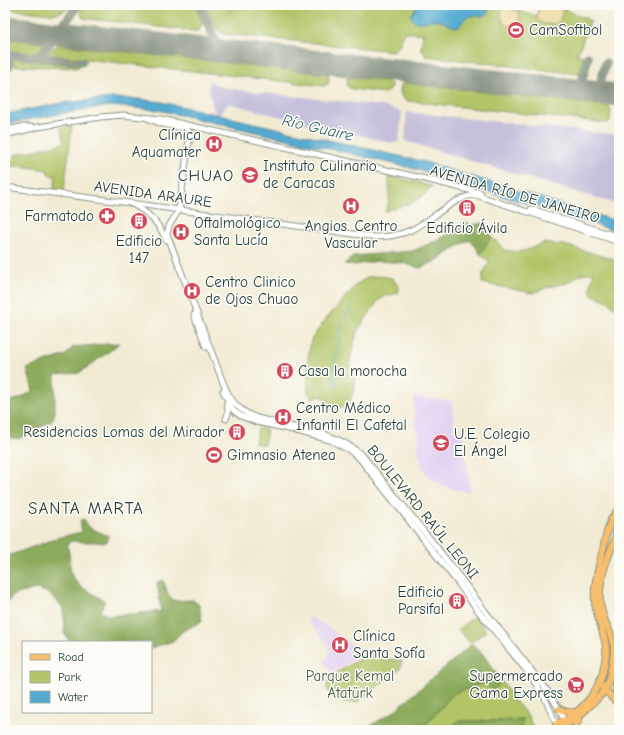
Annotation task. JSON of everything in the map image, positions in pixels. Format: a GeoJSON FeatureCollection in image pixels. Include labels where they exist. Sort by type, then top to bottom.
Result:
{"type":"FeatureCollection","features":[{"type":"Feature","properties":{"kind":"main road"},"geometry":{"type":"LineString","coordinates":[[615,701],[603,688],[609,658],[596,609],[595,598],[599,567],[610,523],[618,512]]}},
{"type":"Feature","properties":{"kind":"main road"},"geometry":{"type":"LineString","coordinates":[[575,730],[578,719],[604,690],[608,683],[614,646],[602,614],[600,592],[605,569],[618,535],[616,534],[619,524],[618,521],[615,519],[610,523]]}},
{"type":"Feature","properties":{"kind":"main road"},"geometry":{"type":"LineString","coordinates":[[566,725],[568,718],[586,703],[596,690],[604,671],[606,649]]}},
{"type":"Feature","properties":{"kind":"main road"},"geometry":{"type":"LineString","coordinates":[[610,671],[611,689],[615,701]]}},
{"type":"Feature","properties":{"kind":"main road"},"geometry":{"type":"LineString","coordinates":[[594,702],[600,698],[615,701]]}},
{"type":"Feature","properties":{"kind":"main road"},"geometry":{"type":"LineString","coordinates":[[559,710],[576,712]]}},
{"type":"Feature","properties":{"kind":"main road"},"geometry":{"type":"LineString","coordinates":[[557,727],[566,725],[582,714]]}},
{"type":"Feature","properties":{"kind":"street","name":"AVENIDA RÍO DE JANEIRO"},"geometry":{"type":"LineString","coordinates":[[5,135],[38,127],[101,117],[123,115],[162,119],[473,190],[619,237]]}},
{"type":"Feature","properties":{"kind":"street","name":"AVENIDA RÍO DE JANEIRO"},"geometry":{"type":"LineString","coordinates":[[147,118],[162,124],[187,129],[190,134],[179,210]]}},
{"type":"Feature","properties":{"kind":"street"},"geometry":{"type":"LineString","coordinates":[[5,130],[21,127],[38,127]]}},
{"type":"Feature","properties":{"kind":"street"},"geometry":{"type":"LineString","coordinates":[[255,141],[271,148]]}},
{"type":"Feature","properties":{"kind":"street"},"geometry":{"type":"LineString","coordinates":[[391,176],[413,176]]}},
{"type":"Feature","properties":{"kind":"street","name":"AVENIDA ARAURE"},"geometry":{"type":"LineString","coordinates":[[5,187],[375,237],[391,236],[413,230],[455,202]]}},
{"type":"Feature","properties":{"kind":"street","name":"AVENIDA RÍO DE JANEIRO"},"geometry":{"type":"LineString","coordinates":[[455,202],[469,196],[476,195],[619,242]]}},
{"type":"Feature","properties":{"kind":"street","name":"BOULEVARD RAÚL LEONI"},"geometry":{"type":"LineString","coordinates":[[130,203],[144,211],[153,219],[167,241],[197,324],[227,400],[235,412],[256,422],[330,440],[349,450],[360,460],[458,583],[478,612],[530,675],[545,698],[557,727]]}},
{"type":"Feature","properties":{"kind":"street","name":"BOULEVARD RAÚL LEONI"},"geometry":{"type":"LineString","coordinates":[[179,210],[169,226],[167,234],[230,398],[243,412],[249,415],[318,432],[336,438],[350,445],[363,456],[435,545],[484,612],[549,693],[566,725]]}},
{"type":"Feature","properties":{"kind":"street"},"geometry":{"type":"LineString","coordinates":[[226,419],[228,413],[227,400]]}},
{"type":"Feature","properties":{"kind":"shaded area"},"geometry":{"type":"Polygon","coordinates":[[[209,81],[222,87],[246,91],[383,106],[402,112],[399,142],[392,143],[229,103],[216,118],[209,93],[209,81]]]}},
{"type":"Feature","properties":{"kind":"shaded area"},"geometry":{"type":"Polygon","coordinates":[[[407,112],[619,135],[619,205],[405,141],[407,112]]]}},
{"type":"Feature","properties":{"kind":"shaded area","name":"U.E. Colegio El Ángel"},"geometry":{"type":"Polygon","coordinates":[[[414,397],[452,401],[454,432],[462,431],[470,492],[453,489],[441,484],[428,476],[422,467],[418,451],[419,435],[415,422],[414,397]]]}},
{"type":"Feature","properties":{"kind":"shaded area","name":"Clínica Santa Sofía"},"geometry":{"type":"Polygon","coordinates":[[[310,617],[330,629],[356,648],[367,651],[331,673],[324,661],[329,653],[329,648],[308,621],[310,617]]]}},
{"type":"Feature","properties":{"kind":"green space"},"geometry":{"type":"Polygon","coordinates":[[[5,5],[72,5],[63,11],[52,14],[5,9],[5,5]]]}},
{"type":"Feature","properties":{"kind":"green space"},"geometry":{"type":"Polygon","coordinates":[[[84,5],[195,5],[202,21],[202,25],[198,31],[195,31],[83,18],[81,11],[84,5]]]}},
{"type":"Feature","properties":{"kind":"green space"},"geometry":{"type":"Polygon","coordinates":[[[206,5],[220,5],[230,12],[227,5],[500,5],[502,7],[501,10],[507,7],[537,17],[539,6],[555,5],[591,21],[577,55],[586,56],[579,74],[426,56],[421,49],[423,34],[404,32],[399,46],[393,51],[224,34],[217,29],[206,5]]]}},
{"type":"Feature","properties":{"kind":"green space"},"geometry":{"type":"Polygon","coordinates":[[[5,38],[44,44],[38,51],[35,52],[26,53],[5,50],[5,38]]]}},
{"type":"Feature","properties":{"kind":"green space"},"geometry":{"type":"Polygon","coordinates":[[[58,45],[328,74],[329,80],[328,84],[324,86],[49,55],[53,48],[58,45]]]}},
{"type":"Feature","properties":{"kind":"green space"},"geometry":{"type":"Polygon","coordinates":[[[17,58],[79,66],[78,68],[16,66],[14,65],[13,61],[17,58]]]}},
{"type":"Feature","properties":{"kind":"green space"},"geometry":{"type":"Polygon","coordinates":[[[347,77],[388,81],[391,86],[387,92],[384,93],[352,89],[347,86],[347,77]]]}},
{"type":"Feature","properties":{"kind":"green space"},"geometry":{"type":"Polygon","coordinates":[[[404,83],[607,106],[611,109],[610,121],[607,123],[407,101],[402,98],[400,91],[401,85],[404,83]]]}},
{"type":"Feature","properties":{"kind":"green space"},"geometry":{"type":"Polygon","coordinates":[[[72,126],[64,191],[54,190],[56,176],[49,175],[47,170],[9,166],[15,155],[64,143],[61,128],[72,126]]]}},
{"type":"Feature","properties":{"kind":"green space"},"geometry":{"type":"Polygon","coordinates":[[[389,176],[432,186],[423,196],[411,203],[385,211],[389,199],[389,176]]]}},
{"type":"Feature","properties":{"kind":"green space"},"geometry":{"type":"Polygon","coordinates":[[[465,222],[472,225],[483,223],[491,233],[491,237],[480,254],[469,240],[436,261],[420,268],[402,263],[378,261],[355,265],[344,264],[355,256],[412,251],[436,241],[457,229],[465,222]]]}},
{"type":"Feature","properties":{"kind":"green space"},"geometry":{"type":"Polygon","coordinates":[[[491,237],[502,246],[503,250],[517,252],[527,250],[544,243],[564,245],[619,261],[619,312],[608,301],[591,294],[591,284],[594,272],[581,274],[567,283],[548,287],[533,293],[482,283],[483,273],[490,262],[480,254],[491,237]]]}},
{"type":"Feature","properties":{"kind":"green space"},"geometry":{"type":"Polygon","coordinates":[[[381,276],[392,278],[399,287],[398,293],[383,297],[378,301],[357,332],[349,369],[355,379],[354,391],[349,404],[339,408],[332,408],[323,396],[312,398],[308,392],[307,365],[311,340],[323,323],[357,284],[368,277],[381,276]]]}},
{"type":"Feature","properties":{"kind":"green space"},"geometry":{"type":"Polygon","coordinates":[[[119,343],[79,373],[55,375],[55,413],[52,421],[19,439],[5,437],[5,402],[19,399],[33,391],[27,369],[66,355],[73,347],[119,343]]]}},
{"type":"Feature","properties":{"kind":"green space"},"geometry":{"type":"Polygon","coordinates":[[[258,429],[267,430],[264,445],[255,443],[258,429]]]}},
{"type":"Feature","properties":{"kind":"green space"},"geometry":{"type":"Polygon","coordinates":[[[84,519],[90,528],[109,536],[107,542],[71,541],[67,544],[71,574],[80,586],[105,601],[100,612],[109,616],[161,611],[157,582],[163,580],[168,594],[174,601],[193,600],[199,605],[202,621],[183,631],[173,641],[152,648],[152,641],[69,641],[64,633],[65,622],[62,606],[46,592],[36,589],[13,595],[5,607],[5,557],[60,537],[82,532],[80,520],[84,519]]]}},
{"type":"Feature","properties":{"kind":"green space"},"geometry":{"type":"Polygon","coordinates":[[[475,616],[486,631],[470,643],[458,629],[475,616]]]}},
{"type":"Feature","properties":{"kind":"green space"},"geometry":{"type":"Polygon","coordinates":[[[472,644],[482,653],[502,681],[493,690],[484,683],[454,693],[421,729],[422,730],[363,730],[393,712],[472,644]]]}},
{"type":"Feature","properties":{"kind":"green space","name":"Parque Kemal Atatürk"},"geometry":{"type":"Polygon","coordinates":[[[368,654],[402,661],[400,669],[357,702],[346,702],[329,693],[327,687],[329,678],[368,654]]]}},
{"type":"Feature","properties":{"kind":"green space"},"geometry":{"type":"Polygon","coordinates":[[[613,678],[619,679],[619,703],[615,694],[613,678]]]}},
{"type":"Feature","properties":{"kind":"green space"},"geometry":{"type":"Polygon","coordinates":[[[502,681],[515,701],[529,717],[533,730],[520,730],[522,719],[458,721],[448,730],[421,730],[454,693],[484,683],[493,689],[502,681]]]}},
{"type":"Feature","properties":{"kind":"green space"},"geometry":{"type":"Polygon","coordinates":[[[523,719],[520,730],[448,730],[458,721],[523,719]]]}},
{"type":"Feature","properties":{"kind":"sand"},"geometry":{"type":"Polygon","coordinates":[[[556,5],[561,8],[561,17],[556,24],[543,23],[537,18],[539,6],[556,5]]]}},
{"type":"Feature","properties":{"kind":"sand"},"geometry":{"type":"Polygon","coordinates":[[[507,7],[520,12],[518,24],[513,26],[505,25],[502,20],[501,10],[507,7]]]}},
{"type":"Feature","properties":{"kind":"water"},"geometry":{"type":"Polygon","coordinates":[[[418,5],[437,5],[443,7],[449,5],[489,5],[489,8],[488,12],[484,16],[470,16],[464,19],[458,27],[436,20],[421,23],[415,21],[412,19],[411,15],[418,5]]]}},
{"type":"Feature","properties":{"kind":"water","name":"Río Guaire"},"geometry":{"type":"Polygon","coordinates":[[[112,98],[162,102],[425,162],[619,222],[619,232],[435,174],[158,110],[111,106],[5,124],[5,114],[62,103],[112,98]]]}},
{"type":"Feature","properties":{"kind":"waterway"},"geometry":{"type":"LineString","coordinates":[[332,384],[341,327],[352,304]]}},
{"type":"Feature","properties":{"kind":"waterway"},"geometry":{"type":"LineString","coordinates":[[334,376],[337,385]]}},
{"type":"Feature","properties":{"kind":"taxiway"},"geometry":{"type":"LineString","coordinates":[[39,57],[78,5]]}},
{"type":"Feature","properties":{"kind":"taxiway"},"geometry":{"type":"LineString","coordinates":[[200,5],[220,51]]}},
{"type":"Feature","properties":{"kind":"taxiway"},"geometry":{"type":"LineString","coordinates":[[5,54],[82,62]]}},
{"type":"Feature","properties":{"kind":"taxiway"},"geometry":{"type":"LineString","coordinates":[[9,54],[9,66]]}},
{"type":"Feature","properties":{"kind":"taxiway"},"geometry":{"type":"LineString","coordinates":[[579,91],[588,57]]}},
{"type":"Feature","properties":{"kind":"taxiway"},"geometry":{"type":"LineString","coordinates":[[597,93],[606,63]]}},
{"type":"Feature","properties":{"kind":"runway"},"geometry":{"type":"LineString","coordinates":[[5,27],[619,95]]}},
{"type":"Feature","properties":{"kind":"place","name":"CamSoftbol"},"geometry":{"type":"Point","coordinates":[516,30]}},
{"type":"Feature","properties":{"kind":"place","name":"Clínica Aquamater"},"geometry":{"type":"Point","coordinates":[214,144]}},
{"type":"Feature","properties":{"kind":"place","name":"Instituto Culinario de Caracas"},"geometry":{"type":"Point","coordinates":[250,175]}},
{"type":"Feature","properties":{"kind":"place","name":"Angios. Centro Vascular"},"geometry":{"type":"Point","coordinates":[351,206]}},
{"type":"Feature","properties":{"kind":"place","name":"Edificio Ávila"},"geometry":{"type":"Point","coordinates":[467,208]}},
{"type":"Feature","properties":{"kind":"place","name":"Farmatodo"},"geometry":{"type":"Point","coordinates":[107,216]}},
{"type":"Feature","properties":{"kind":"place","name":"Edificio 147"},"geometry":{"type":"Point","coordinates":[139,221]}},
{"type":"Feature","properties":{"kind":"place","name":"Oftalmológico Santa Lucía"},"geometry":{"type":"Point","coordinates":[181,232]}},
{"type":"Feature","properties":{"kind":"place","name":"Centro Clinico de Ojos Chuao"},"geometry":{"type":"Point","coordinates":[192,291]}},
{"type":"Feature","properties":{"kind":"place","name":"Casa la morocha"},"geometry":{"type":"Point","coordinates":[285,371]}},
{"type":"Feature","properties":{"kind":"place","name":"Centro Médico Infantil El Cafetal"},"geometry":{"type":"Point","coordinates":[283,417]}},
{"type":"Feature","properties":{"kind":"place","name":"Residencias Lomas del Mirador"},"geometry":{"type":"Point","coordinates":[237,432]}},
{"type":"Feature","properties":{"kind":"place","name":"U.E. Colegio El Ángel"},"geometry":{"type":"Point","coordinates":[441,443]}},
{"type":"Feature","properties":{"kind":"place","name":"Gimnasio Atenea"},"geometry":{"type":"Point","coordinates":[214,455]}},
{"type":"Feature","properties":{"kind":"place","name":"Edificio Parsifal"},"geometry":{"type":"Point","coordinates":[457,601]}},
{"type":"Feature","properties":{"kind":"place","name":"Clínica Santa Sofía"},"geometry":{"type":"Point","coordinates":[340,645]}},
{"type":"Feature","properties":{"kind":"place","name":"Supermercado Gama Express"},"geometry":{"type":"Point","coordinates":[576,685]}},
{"type":"Feature","properties":{"kind":"district","name":"CHUAO"},"geometry":{"type":"Point","coordinates":[206,175]}},
{"type":"Feature","properties":{"kind":"district","name":"SANTA MARTA"},"geometry":{"type":"Point","coordinates":[86,508]}}]}
